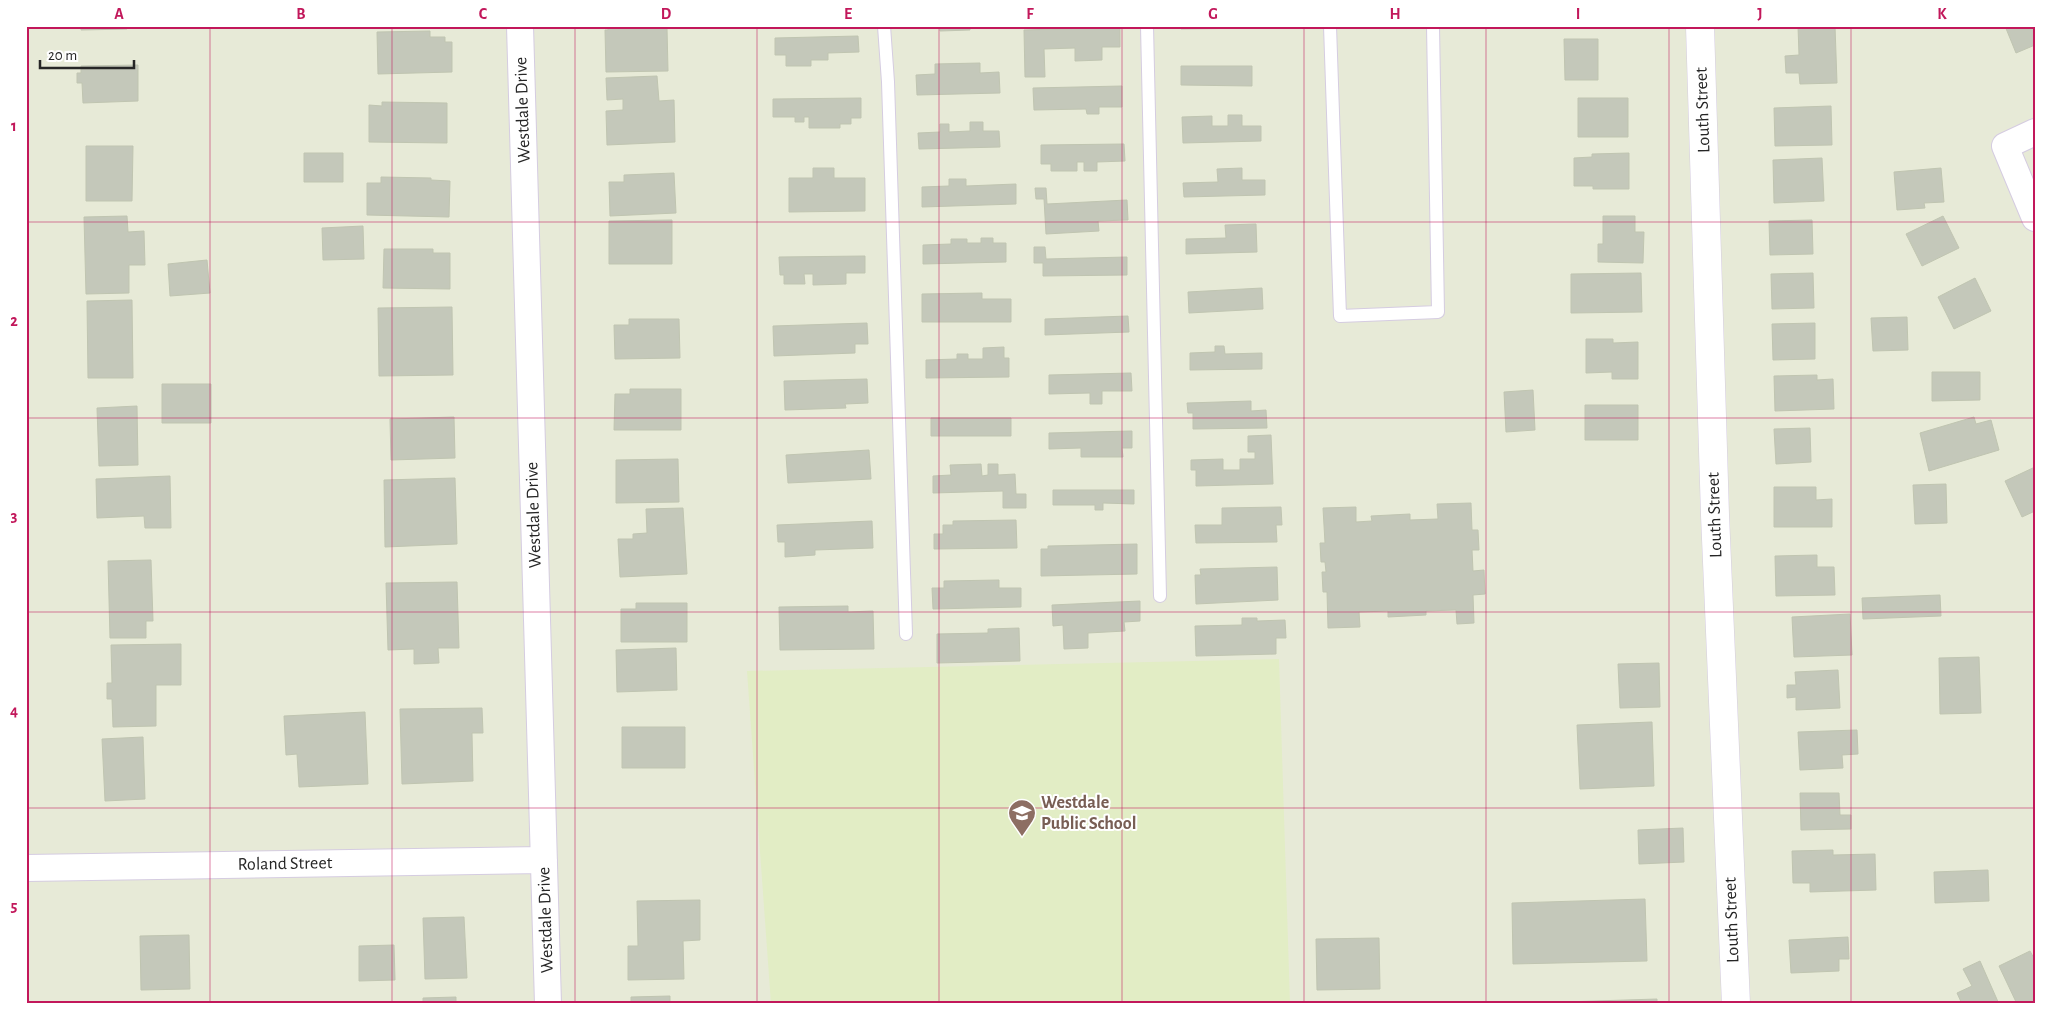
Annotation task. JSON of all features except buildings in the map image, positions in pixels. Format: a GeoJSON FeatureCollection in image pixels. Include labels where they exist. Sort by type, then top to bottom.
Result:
{"type":"FeatureCollection","features":[{"type":"Feature","properties":{"kind":"main road","name":"Louth Street"},"geometry":{"type":"LineString","coordinates":[[1700,26],[1715,515],[1736,1004]]}},
{"type":"Feature","properties":{"kind":"street","name":"Westdale Drive"},"geometry":{"type":"LineString","coordinates":[[520,26],[548,1004]]}},
{"type":"Feature","properties":{"kind":"street"},"geometry":{"type":"LineString","coordinates":[[2035,132],[2005,146],[2035,218]]}},
{"type":"Feature","properties":{"kind":"street","name":"Roland Street"},"geometry":{"type":"LineString","coordinates":[[26,868],[544,860]]}},
{"type":"Feature","properties":{"kind":"lane"},"geometry":{"type":"LineString","coordinates":[[884,26],[888,82],[906,634]]}},
{"type":"Feature","properties":{"kind":"lane"},"geometry":{"type":"LineString","coordinates":[[1147,26],[1160,596]]}},
{"type":"Feature","properties":{"kind":"lane"},"geometry":{"type":"LineString","coordinates":[[1330,26],[1340,316],[1438,312],[1433,26]]}},
{"type":"Feature","properties":{"kind":"shaded area","name":"Westdale Public School"},"geometry":{"type":"Polygon","coordinates":[[[1279,659],[1290,1004],[771,1004],[747,671],[1279,659]]]}},
{"type":"Feature","properties":{"kind":"place","name":"Westdale Public School"},"geometry":{"type":"Point","coordinates":[1022,837]}}]}
